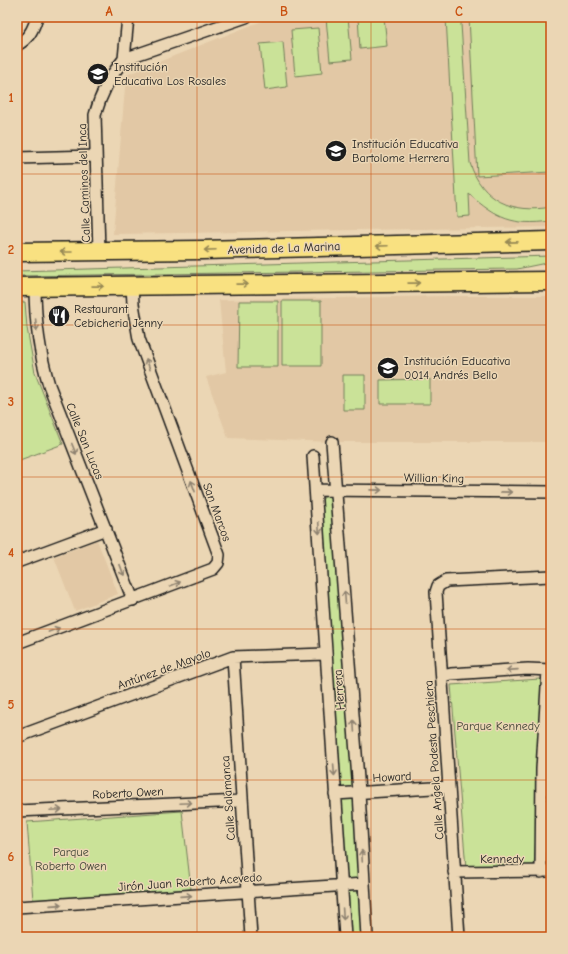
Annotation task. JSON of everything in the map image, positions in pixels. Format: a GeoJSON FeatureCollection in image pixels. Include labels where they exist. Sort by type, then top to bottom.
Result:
{"type":"FeatureCollection","features":[{"type":"Feature","properties":{"kind":"main road","name":"Avenida de La Marina"},"geometry":{"type":"LineString","coordinates":[[17,252],[99,252],[551,241]]}},
{"type":"Feature","properties":{"kind":"main road"},"geometry":{"type":"LineString","coordinates":[[17,286],[551,281]]}},
{"type":"Feature","properties":{"kind":"street"},"geometry":{"type":"LineString","coordinates":[[17,45],[25,41],[33,29],[37,17]]}},
{"type":"Feature","properties":{"kind":"street"},"geometry":{"type":"LineString","coordinates":[[128,17],[124,59],[246,17]]}},
{"type":"Feature","properties":{"kind":"street","name":"Calle Caminos del Inca"},"geometry":{"type":"LineString","coordinates":[[99,252],[95,115],[101,94],[111,74],[124,59]]}},
{"type":"Feature","properties":{"kind":"street"},"geometry":{"type":"LineString","coordinates":[[17,158],[95,156]]}},
{"type":"Feature","properties":{"kind":"street","name":"San Marcos"},"geometry":{"type":"LineString","coordinates":[[17,643],[213,569],[218,563],[219,555],[139,339],[133,304],[132,285]]}},
{"type":"Feature","properties":{"kind":"street","name":"Calle San Lucas"},"geometry":{"type":"LineString","coordinates":[[35,286],[37,336],[40,356],[49,385],[133,600]]}},
{"type":"Feature","properties":{"kind":"street","name":"Herrera"},"geometry":{"type":"LineString","coordinates":[[332,442],[337,490],[359,792],[367,937]]}},
{"type":"Feature","properties":{"kind":"street","name":"Herrera"},"geometry":{"type":"LineString","coordinates":[[313,456],[345,937]]}},
{"type":"Feature","properties":{"kind":"street","name":"Willian King"},"geometry":{"type":"LineString","coordinates":[[316,490],[551,492]]}},
{"type":"Feature","properties":{"kind":"street"},"geometry":{"type":"LineString","coordinates":[[17,562],[106,528]]}},
{"type":"Feature","properties":{"kind":"street","name":"Calle Angela Podesta Peschiera"},"geometry":{"type":"LineString","coordinates":[[459,937],[436,592],[438,586],[446,581],[551,576]]}},
{"type":"Feature","properties":{"kind":"street","name":"Antúnez de Mayolo"},"geometry":{"type":"LineString","coordinates":[[17,737],[233,657],[326,654]]}},
{"type":"Feature","properties":{"kind":"street","name":"Calle Salamanca"},"geometry":{"type":"LineString","coordinates":[[233,657],[241,801],[251,937]]}},
{"type":"Feature","properties":{"kind":"street"},"geometry":{"type":"LineString","coordinates":[[442,676],[528,669],[549,670],[542,769],[546,872]]}},
{"type":"Feature","properties":{"kind":"street","name":"Howard"},"geometry":{"type":"LineString","coordinates":[[335,794],[449,787]]}},
{"type":"Feature","properties":{"kind":"street","name":"Roberto Owen"},"geometry":{"type":"LineString","coordinates":[[17,811],[241,801]]}},
{"type":"Feature","properties":{"kind":"street","name":"Kennedy"},"geometry":{"type":"LineString","coordinates":[[454,872],[546,872]]}},
{"type":"Feature","properties":{"kind":"street","name":"Jirón Juan Roberto Acevedo"},"geometry":{"type":"LineString","coordinates":[[17,907],[364,884]]}},
{"type":"Feature","properties":{"kind":"shaded area","name":"Institución Educativa Bartolome Herrera"},"geometry":{"type":"Polygon","coordinates":[[[272,17],[551,17],[551,227],[113,234],[126,75],[272,17]]]}},
{"type":"Feature","properties":{"kind":"shaded area","name":"Institución Educativa 0014 Andrés Bello"},"geometry":{"type":"Polygon","coordinates":[[[451,296],[551,296],[551,442],[332,442],[228,438],[206,377],[226,372],[219,300],[451,296]]]}},
{"type":"Feature","properties":{"kind":"shaded area"},"geometry":{"type":"Polygon","coordinates":[[[97,540],[118,594],[75,611],[54,557],[97,540]]]}},
{"type":"Feature","properties":{"kind":"green space"},"geometry":{"type":"Polygon","coordinates":[[[348,17],[352,59],[330,61],[326,18],[348,17]]]}},
{"type":"Feature","properties":{"kind":"green space"},"geometry":{"type":"Polygon","coordinates":[[[358,17],[384,17],[387,46],[360,49],[358,17]]]}},
{"type":"Feature","properties":{"kind":"green space"},"geometry":{"type":"Polygon","coordinates":[[[446,17],[463,17],[461,24],[470,163],[475,176],[482,187],[501,202],[524,208],[537,209],[551,207],[551,221],[526,222],[506,219],[479,203],[469,194],[470,216],[457,217],[446,17]]]}},
{"type":"Feature","properties":{"kind":"green space"},"geometry":{"type":"Polygon","coordinates":[[[469,17],[551,17],[551,172],[477,176],[469,17]]]}},
{"type":"Feature","properties":{"kind":"green space"},"geometry":{"type":"Polygon","coordinates":[[[318,28],[322,73],[295,76],[291,30],[318,28]]]}},
{"type":"Feature","properties":{"kind":"green space"},"geometry":{"type":"Polygon","coordinates":[[[283,42],[287,87],[265,90],[260,44],[283,42]]]}},
{"type":"Feature","properties":{"kind":"green space"},"geometry":{"type":"Polygon","coordinates":[[[551,256],[551,262],[517,269],[17,276],[17,271],[551,256]]]}},
{"type":"Feature","properties":{"kind":"green space"},"geometry":{"type":"Polygon","coordinates":[[[239,301],[278,301],[278,367],[238,367],[239,301]]]}},
{"type":"Feature","properties":{"kind":"green space"},"geometry":{"type":"Polygon","coordinates":[[[282,301],[321,301],[321,366],[282,366],[282,301]]]}},
{"type":"Feature","properties":{"kind":"green space"},"geometry":{"type":"Polygon","coordinates":[[[25,302],[27,328],[35,373],[63,444],[17,461],[17,303],[25,302]]]}},
{"type":"Feature","properties":{"kind":"green space"},"geometry":{"type":"Polygon","coordinates":[[[343,375],[365,375],[365,410],[343,410],[343,375]]]}},
{"type":"Feature","properties":{"kind":"green space"},"geometry":{"type":"Polygon","coordinates":[[[430,379],[430,404],[380,404],[380,380],[430,379]]]}},
{"type":"Feature","properties":{"kind":"green space"},"geometry":{"type":"Polygon","coordinates":[[[325,496],[332,496],[354,784],[352,789],[343,789],[339,786],[322,500],[325,496]]]}},
{"type":"Feature","properties":{"kind":"green space","name":"Parque Kennedy"},"geometry":{"type":"Polygon","coordinates":[[[540,679],[545,684],[534,867],[466,868],[451,685],[540,679]]]}},
{"type":"Feature","properties":{"kind":"green space"},"geometry":{"type":"Polygon","coordinates":[[[343,797],[352,798],[355,802],[360,874],[357,879],[349,880],[346,876],[340,801],[343,797]]]}},
{"type":"Feature","properties":{"kind":"green space","name":"Parque Roberto Owen"},"geometry":{"type":"Polygon","coordinates":[[[182,811],[191,889],[33,900],[27,822],[182,811]]]}},
{"type":"Feature","properties":{"kind":"green space"},"geometry":{"type":"Polygon","coordinates":[[[350,890],[356,890],[359,895],[362,937],[349,937],[347,894],[350,890]]]}},
{"type":"Feature","properties":{"kind":"place","name":"Institución Educativa Los Rosales"},"geometry":{"type":"Point","coordinates":[98,74]}},
{"type":"Feature","properties":{"kind":"place","name":"Institución Educativa Bartolome Herrera"},"geometry":{"type":"Point","coordinates":[336,151]}},
{"type":"Feature","properties":{"kind":"place","name":"Restaurant Cebicheria Jenny"},"geometry":{"type":"Point","coordinates":[59,316]}},
{"type":"Feature","properties":{"kind":"place","name":"Institución Educativa 0014 Andrés Bello"},"geometry":{"type":"Point","coordinates":[388,368]}}]}
